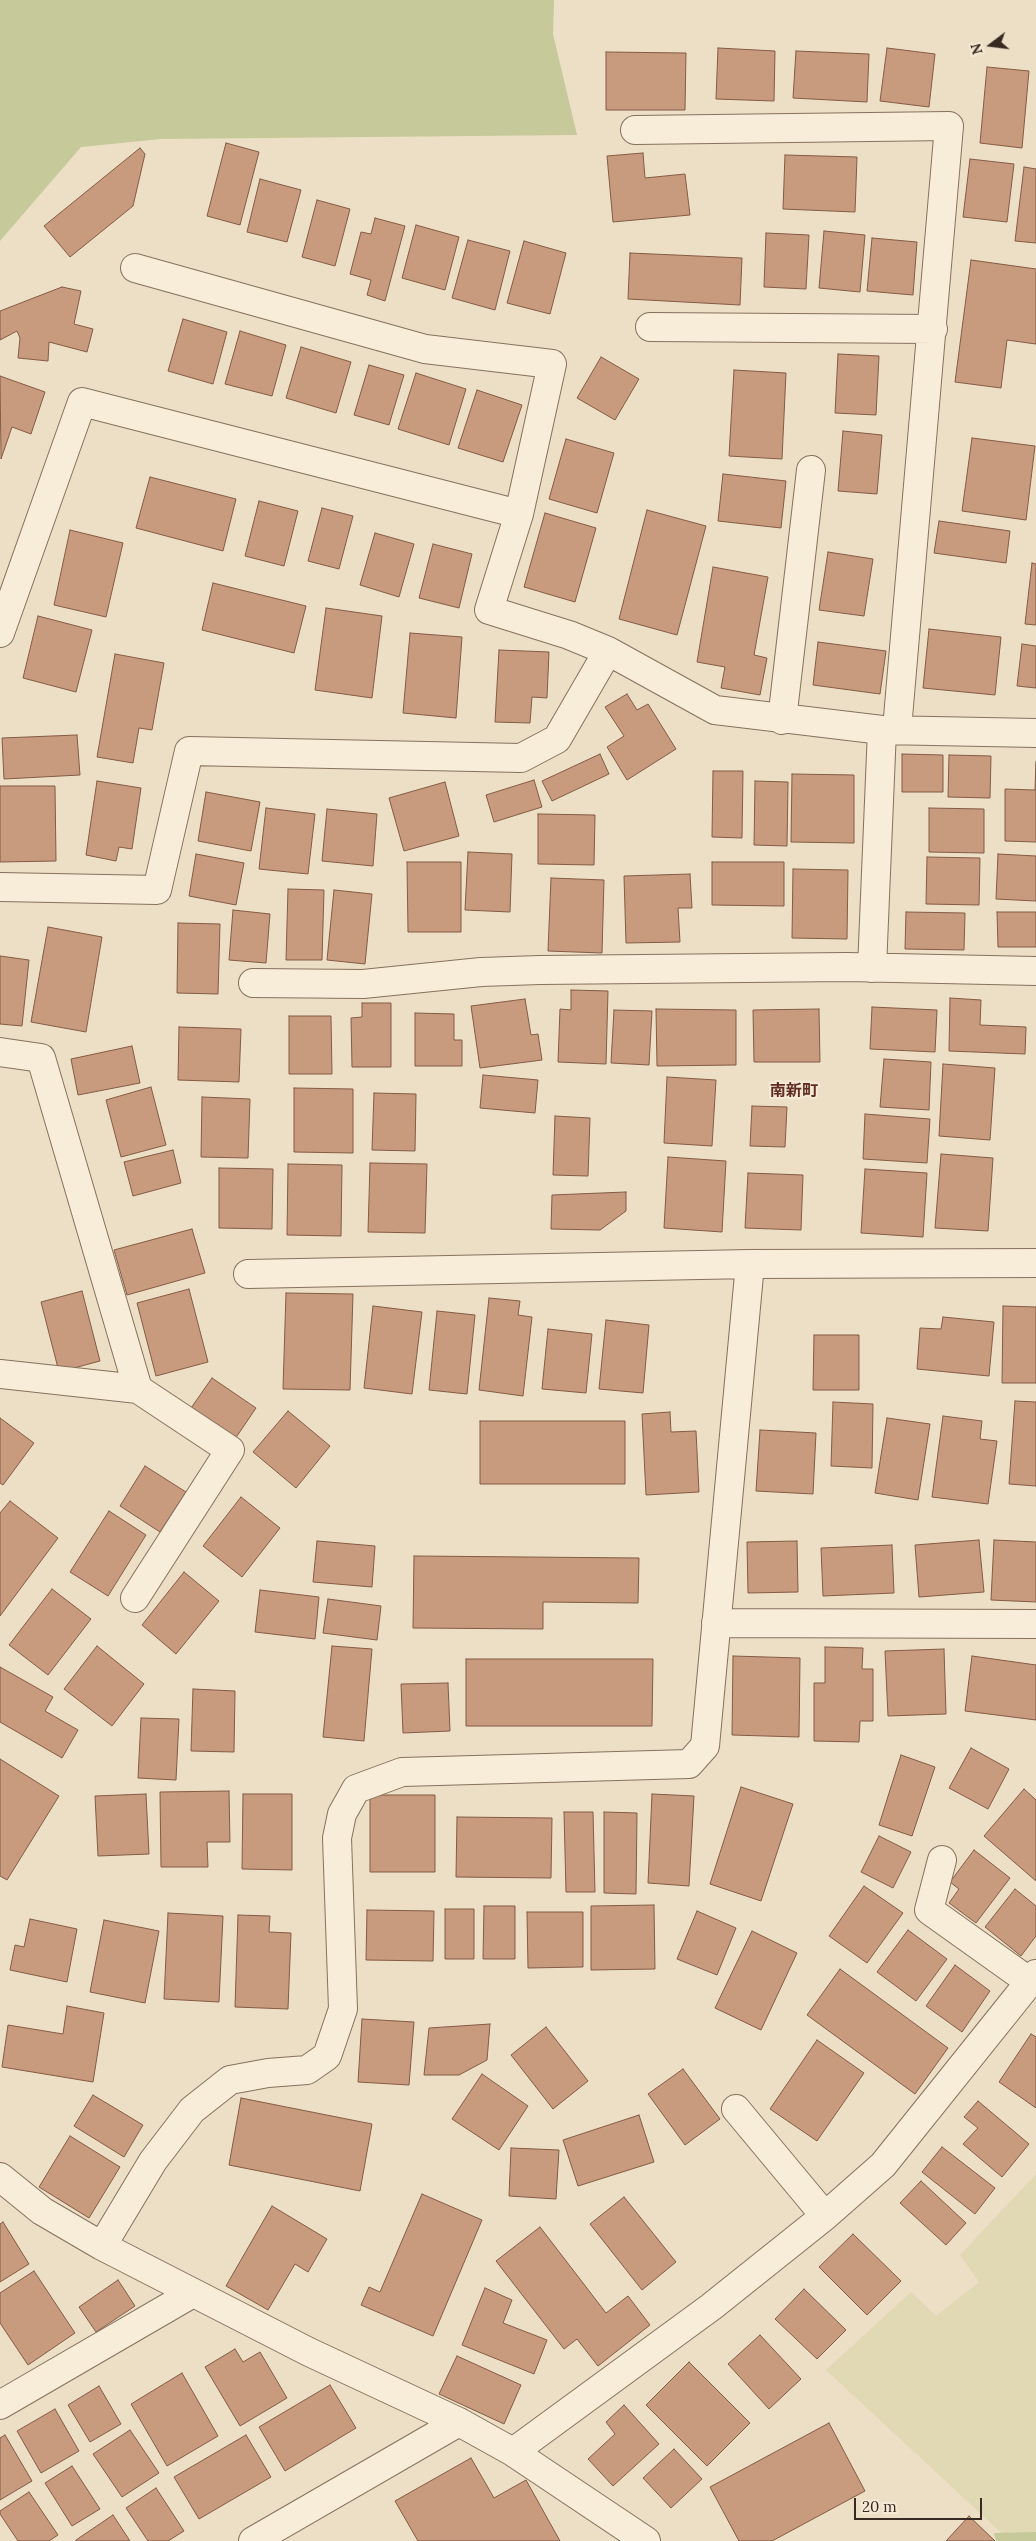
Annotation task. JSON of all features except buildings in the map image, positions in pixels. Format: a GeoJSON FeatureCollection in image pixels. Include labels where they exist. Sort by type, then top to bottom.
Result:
{"type":"FeatureCollection","features":[{"type":"Feature","properties":{"kind":"street"},"geometry":{"type":"LineString","coordinates":[[636,130],[949,126],[933,329],[890,730],[872,968]]}},
{"type":"Feature","properties":{"kind":"street"},"geometry":{"type":"LineString","coordinates":[[136,268],[425,349],[552,364],[519,514],[489,610],[569,635],[608,651],[716,710],[782,720],[890,730],[1036,733]]}},
{"type":"Feature","properties":{"kind":"street"},"geometry":{"type":"LineString","coordinates":[[650,327],[933,329]]}},
{"type":"Feature","properties":{"kind":"street"},"geometry":{"type":"LineString","coordinates":[[0,633],[82,402],[519,514]]}},
{"type":"Feature","properties":{"kind":"street"},"geometry":{"type":"LineString","coordinates":[[782,720],[812,470]]}},
{"type":"Feature","properties":{"kind":"street"},"geometry":{"type":"LineString","coordinates":[[0,888],[157,890],[189,752],[521,758],[557,739],[608,651]]}},
{"type":"Feature","properties":{"kind":"street"},"geometry":{"type":"LineString","coordinates":[[252,984],[362,984],[481,972],[530,971],[872,968],[1036,971]]}},
{"type":"Feature","properties":{"kind":"street"},"geometry":{"type":"LineString","coordinates":[[0,1052],[41,1058],[138,1389]]}},
{"type":"Feature","properties":{"kind":"street"},"geometry":{"type":"LineString","coordinates":[[248,1274],[750,1264],[1036,1263]]}},
{"type":"Feature","properties":{"kind":"street"},"geometry":{"type":"LineString","coordinates":[[102,2246],[153,2161],[192,2110],[230,2080],[268,2073],[307,2070],[328,2056],[343,2009],[337,1838],[342,1814],[356,1789],[402,1772],[690,1764],[705,1746],[750,1264]]}},
{"type":"Feature","properties":{"kind":"street"},"geometry":{"type":"LineString","coordinates":[[0,1374],[138,1389],[230,1450],[135,1598]]}},
{"type":"Feature","properties":{"kind":"street"},"geometry":{"type":"LineString","coordinates":[[716,1623],[1036,1624]]}},
{"type":"Feature","properties":{"kind":"street"},"geometry":{"type":"LineString","coordinates":[[514,2452],[711,2307],[825,2216],[883,2165],[1033,1978],[929,1910],[942,1860]]}},
{"type":"Feature","properties":{"kind":"street"},"geometry":{"type":"LineString","coordinates":[[736,2109],[825,2216]]}},
{"type":"Feature","properties":{"kind":"street"},"geometry":{"type":"LineString","coordinates":[[0,2177],[42,2211],[102,2246],[309,2352],[459,2422],[514,2452],[646,2541]]}},
{"type":"Feature","properties":{"kind":"street"},"geometry":{"type":"LineString","coordinates":[[0,2405],[193,2293]]}},
{"type":"Feature","properties":{"kind":"street"},"geometry":{"type":"LineString","coordinates":[[253,2541],[459,2422]]}},
{"type":"Feature","properties":{"kind":"shaded area"},"geometry":{"type":"Polygon","coordinates":[[[1036,2174],[1036,2541],[1010,2541],[826,2370],[911,2292],[936,2316],[979,2282],[960,2255],[1036,2174]]]}},
{"type":"Feature","properties":{"kind":"green space"},"geometry":{"type":"Polygon","coordinates":[[[0,0],[554,0],[553,34],[577,135],[161,139],[81,147],[0,241],[0,0]]]}},
{"type":"Feature","properties":{"kind":"green space"},"geometry":{"type":"Polygon","coordinates":[[[1036,2532],[1036,2541],[996,2541],[994,2533],[1036,2532]]]}},
{"type":"Feature","properties":{"kind":"district","name":"南新町"},"geometry":{"type":"Point","coordinates":[794,1091]}}]}
